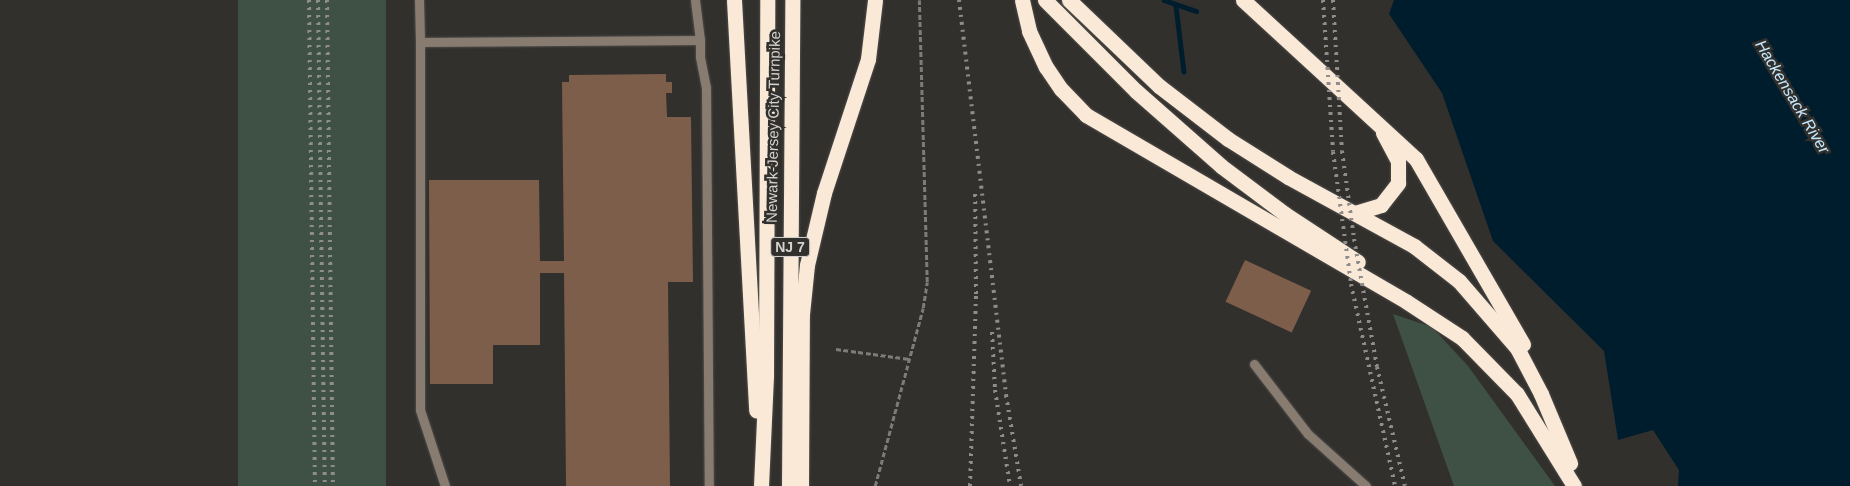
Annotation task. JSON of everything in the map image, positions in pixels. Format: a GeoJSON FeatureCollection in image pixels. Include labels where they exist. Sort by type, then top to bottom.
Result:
{"type":"FeatureCollection","features":[{"type":"Feature","properties":{"kind":"highway"},"geometry":{"type":"LineString","coordinates":[[734,0],[761,482]]}},
{"type":"Feature","properties":{"kind":"highway"},"geometry":{"type":"LineString","coordinates":[[801,486],[802,314],[807,265],[824,193],[868,59],[875,0]]}},
{"type":"Feature","properties":{"kind":"highway"},"geometry":{"type":"LineString","coordinates":[[1022,0],[1029,31],[1046,67],[1061,89],[1086,115],[1442,323]]}},
{"type":"Feature","properties":{"kind":"highway"},"geometry":{"type":"LineString","coordinates":[[1045,0],[1178,129],[1260,196],[1411,295],[1442,323],[1482,354],[1517,394],[1574,486]]}},
{"type":"Feature","properties":{"kind":"highway"},"geometry":{"type":"LineString","coordinates":[[1069,0],[1126,58],[1193,113],[1250,154],[1356,213],[1437,262],[1471,292],[1501,326],[1541,394],[1580,486]]}},
{"type":"Feature","properties":{"kind":"highway"},"geometry":{"type":"LineString","coordinates":[[1243,0],[1402,143],[1421,167],[1510,318],[1551,402],[1580,486]]}},
{"type":"Feature","properties":{"kind":"highway","name":"Newark-Jersey City Turnpike"},"geometry":{"type":"LineString","coordinates":[[761,482],[766,376],[767,4]]}},
{"type":"Feature","properties":{"kind":"highway","name":"Newark-Jersey City Turnpike"},"geometry":{"type":"LineString","coordinates":[[788,486],[792,4]]}},
{"type":"Feature","properties":{"kind":"highway"},"geometry":{"type":"LineString","coordinates":[[1356,213],[1381,205],[1398,183],[1398,161],[1378,123]]}},
{"type":"Feature","properties":{"kind":"lane"},"geometry":{"type":"LineString","coordinates":[[419,0],[420,410],[445,486]]}},
{"type":"Feature","properties":{"kind":"lane"},"geometry":{"type":"LineString","coordinates":[[695,0],[700,57],[706,87],[709,486]]}},
{"type":"Feature","properties":{"kind":"lane"},"geometry":{"type":"LineString","coordinates":[[420,42],[700,40]]}},
{"type":"Feature","properties":{"kind":"lane"},"geometry":{"type":"LineString","coordinates":[[1254,364],[1308,434],[1366,486]]}},
{"type":"Feature","properties":{"kind":"path"},"geometry":{"type":"LineString","coordinates":[[875,486],[909,359],[927,282],[919,0]]}},
{"type":"Feature","properties":{"kind":"path"},"geometry":{"type":"LineString","coordinates":[[836,349],[909,359]]}},
{"type":"Feature","properties":{"kind":"green space"},"geometry":{"type":"Polygon","coordinates":[[[238,0],[386,0],[386,486],[238,486],[238,0]]]}},
{"type":"Feature","properties":{"kind":"green space"},"geometry":{"type":"Polygon","coordinates":[[[1393,314],[1432,327],[1468,366],[1555,486],[1454,486],[1393,314]]]}},
{"type":"Feature","properties":{"kind":"water","name":"Hackensack River"},"geometry":{"type":"Polygon","coordinates":[[[1394,0],[1850,0],[1850,486],[1678,486],[1679,470],[1653,430],[1618,440],[1604,351],[1493,241],[1442,93],[1389,14],[1394,0]]]}},
{"type":"Feature","properties":{"kind":"building"},"geometry":{"type":"Polygon","coordinates":[[[666,74],[666,82],[672,82],[672,93],[666,93],[667,117],[691,117],[693,282],[668,282],[670,486],[566,486],[564,273],[540,273],[540,345],[493,345],[493,384],[430,384],[429,180],[539,180],[540,261],[564,261],[562,82],[569,82],[569,75],[666,74]]]}},
{"type":"Feature","properties":{"kind":"building"},"geometry":{"type":"Polygon","coordinates":[[[1245,260],[1311,291],[1292,333],[1226,302],[1245,260]]]}},
{"type":"Feature","properties":{"kind":"waterway"},"geometry":{"type":"LineString","coordinates":[[1164,0],[1196,11]]}},
{"type":"Feature","properties":{"kind":"waterway"},"geometry":{"type":"LineString","coordinates":[[1176,6],[1184,72]]}},
{"type":"Feature","properties":{"kind":"railway"},"geometry":{"type":"LineString","coordinates":[[309,0],[315,486]]}},
{"type":"Feature","properties":{"kind":"railway"},"geometry":{"type":"LineString","coordinates":[[318,0],[325,486]]}},
{"type":"Feature","properties":{"kind":"railway"},"geometry":{"type":"LineString","coordinates":[[327,0],[333,486]]}},
{"type":"Feature","properties":{"kind":"railway"},"geometry":{"type":"LineString","coordinates":[[959,0],[1006,395],[1021,486]]}},
{"type":"Feature","properties":{"kind":"railway"},"geometry":{"type":"LineString","coordinates":[[1323,0],[1333,152],[1351,284],[1395,486]]}},
{"type":"Feature","properties":{"kind":"railway"},"geometry":{"type":"LineString","coordinates":[[1333,0],[1342,151],[1354,239],[1377,367],[1405,486]]}},
{"type":"Feature","properties":{"kind":"railway"},"geometry":{"type":"LineString","coordinates":[[970,486],[976,294],[975,189]]}},
{"type":"Feature","properties":{"kind":"railway"},"geometry":{"type":"LineString","coordinates":[[992,332],[995,390],[1010,486]]}}]}
